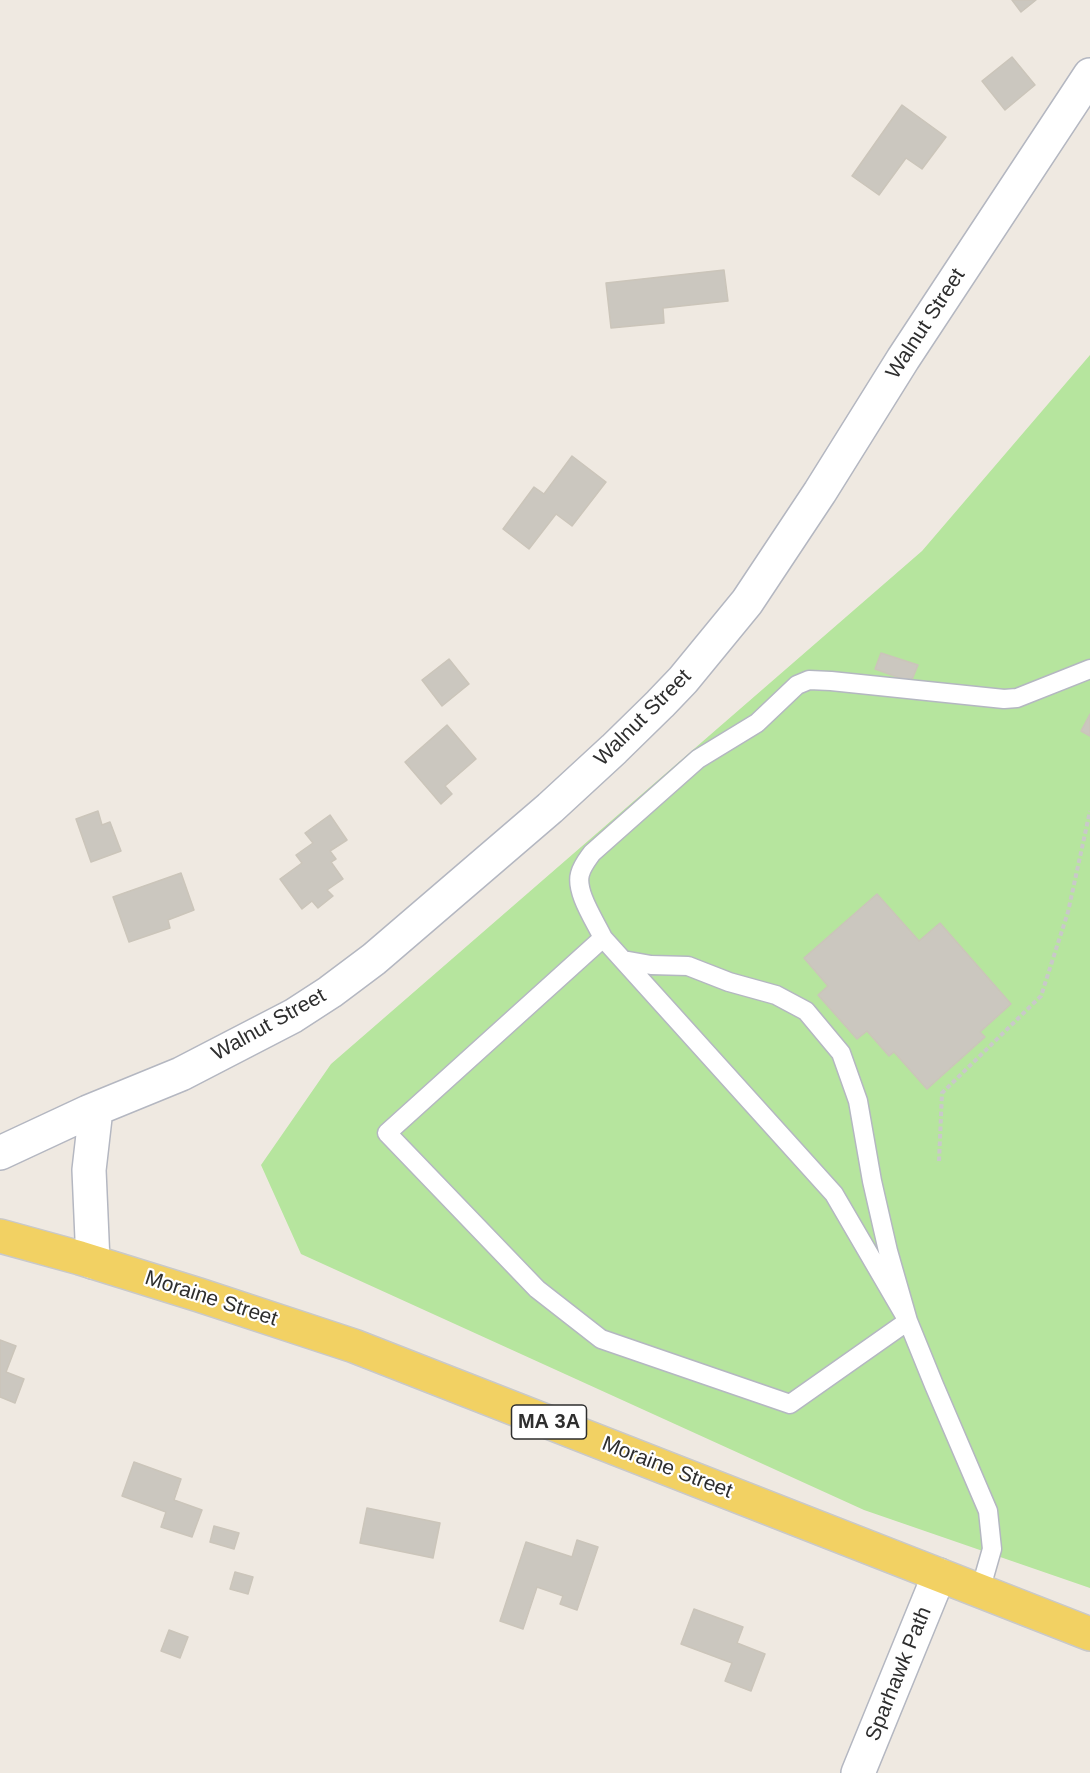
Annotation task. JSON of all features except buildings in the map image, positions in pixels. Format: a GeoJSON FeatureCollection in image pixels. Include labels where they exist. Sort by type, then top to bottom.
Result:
{"type":"FeatureCollection","features":[{"type":"Feature","properties":{"kind":"main road","name":"Moraine Street"},"geometry":{"type":"LineString","coordinates":[[0,1236],[200,1294],[354,1346],[1090,1634]]}},
{"type":"Feature","properties":{"kind":"street","name":"Walnut Street"},"geometry":{"type":"LineString","coordinates":[[0,1153],[96,1109],[181,1074],[293,1016],[330,992],[374,959],[550,808],[660,704],[683,680],[747,602],[820,492],[903,359],[1090,75]]}},
{"type":"Feature","properties":{"kind":"street"},"geometry":{"type":"LineString","coordinates":[[93,1262],[89,1170],[96,1109]]}},
{"type":"Feature","properties":{"kind":"street","name":"Sparhawk Path"},"geometry":{"type":"LineString","coordinates":[[858,1773],[939,1575]]}},
{"type":"Feature","properties":{"kind":"lane"},"geometry":{"type":"LineString","coordinates":[[909,1321],[834,1194],[603,938],[579,889],[579,876],[583,864],[592,854],[698,759],[757,723],[797,685],[809,680],[1004,699],[1017,698],[1090,669]]}},
{"type":"Feature","properties":{"kind":"lane"},"geometry":{"type":"LineString","coordinates":[[603,938],[387,1133],[537,1289],[600,1339],[790,1404],[909,1321]]}},
{"type":"Feature","properties":{"kind":"lane"},"geometry":{"type":"LineString","coordinates":[[624,960],[688,966],[729,982],[776,995],[806,1011],[841,1053],[858,1101],[872,1181],[888,1251],[909,1321],[988,1511],[992,1549],[980,1591]]}},
{"type":"Feature","properties":{"kind":"path"},"geometry":{"type":"LineString","coordinates":[[939,1161],[942,1093],[1041,996],[1068,912],[1090,812]]}},
{"type":"Feature","properties":{"kind":"green space"},"geometry":{"type":"Polygon","coordinates":[[[1090,355],[1090,1588],[864,1510],[301,1254],[261,1165],[331,1064],[922,551],[1090,355]]]}}]}
